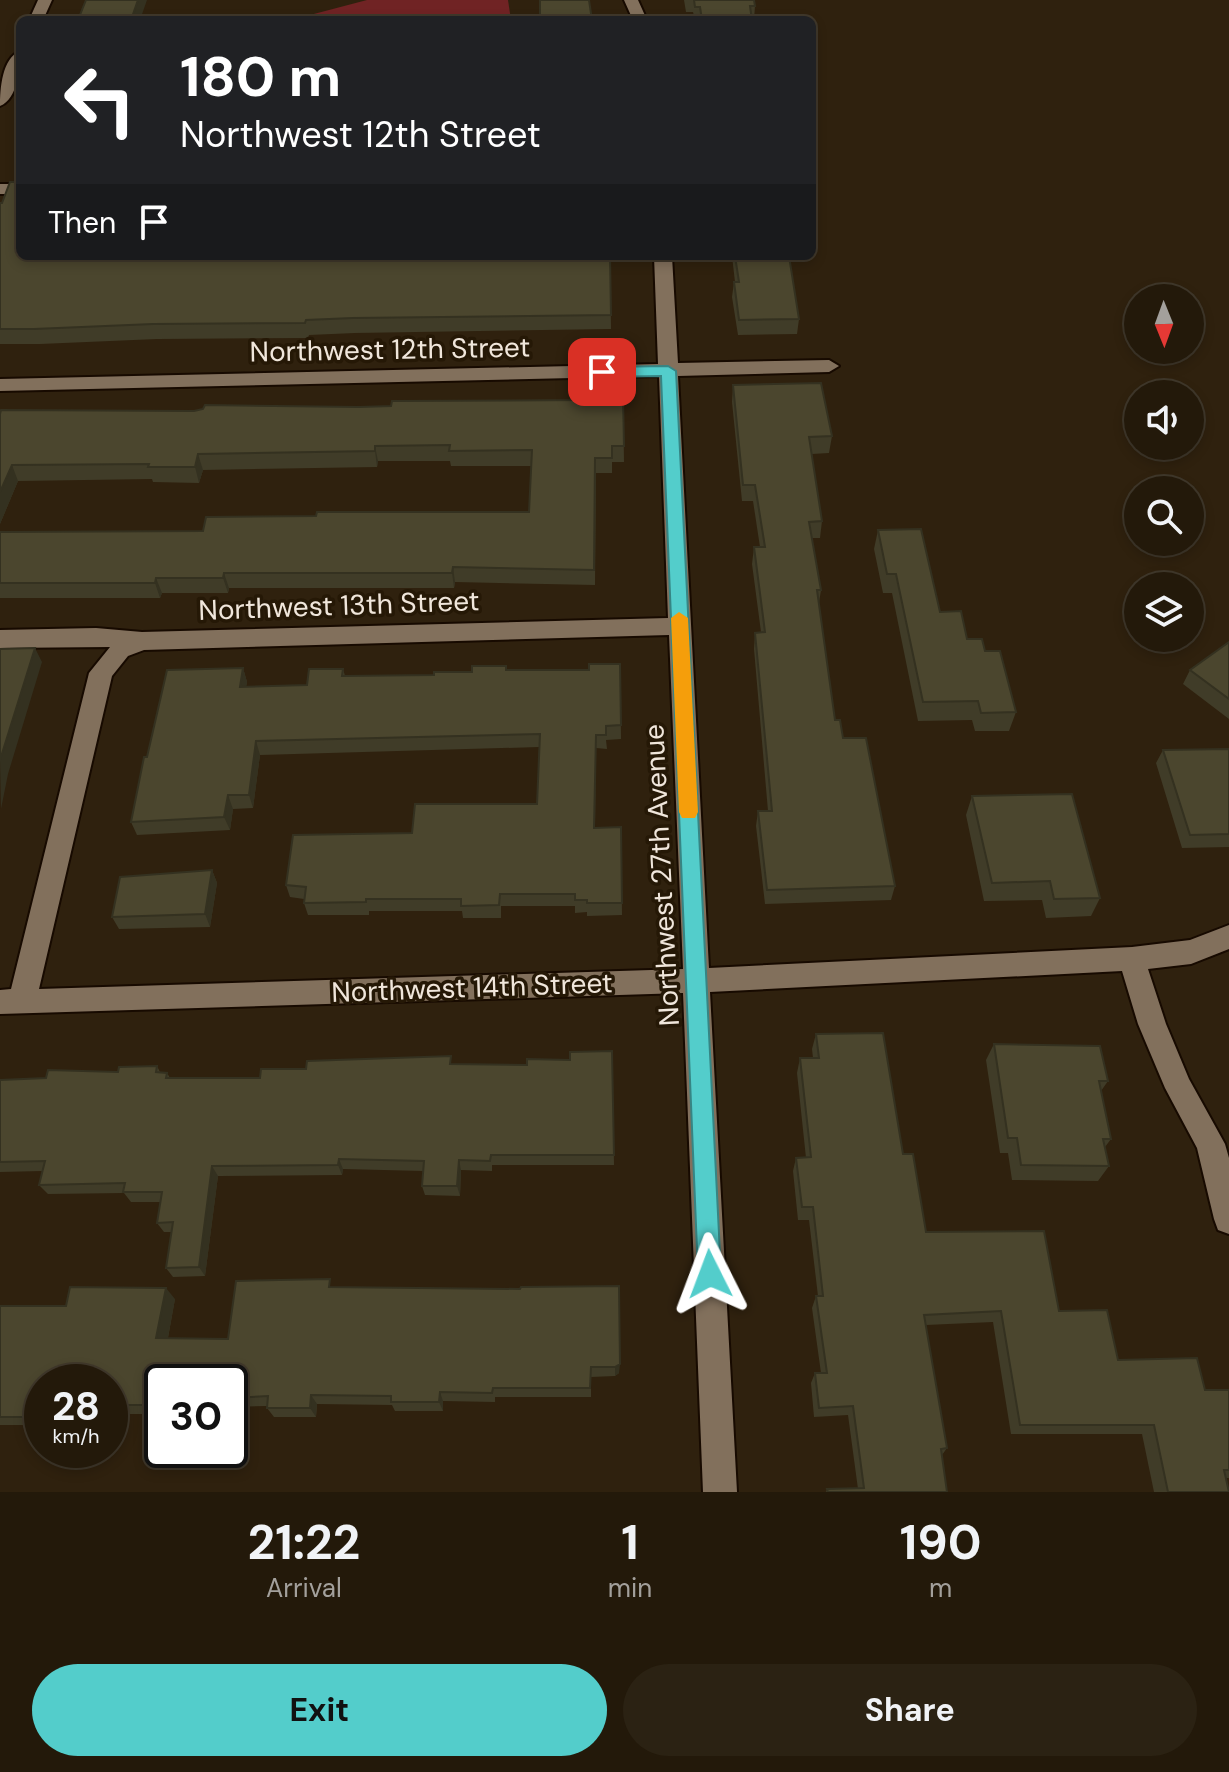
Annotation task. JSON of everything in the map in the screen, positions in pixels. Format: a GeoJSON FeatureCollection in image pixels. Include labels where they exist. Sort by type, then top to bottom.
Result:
{"type":"FeatureCollection","features":[{"type":"Feature","properties":{"kind":"street"},"geometry":{"type":"LineString","coordinates":[[0,101],[11,64]]}},
{"type":"Feature","properties":{"kind":"street","name":"Northwest 27th Avenue"},"geometry":{"type":"LineString","coordinates":[[663,260],[720,1492]]}},
{"type":"Feature","properties":{"kind":"street","name":"Northwest 12th Street"},"geometry":{"type":"LineString","coordinates":[[0,385],[829,366]]}},
{"type":"Feature","properties":{"kind":"street","name":"Northwest 13th Street"},"geometry":{"type":"LineString","coordinates":[[0,639],[96,637],[142,641],[680,626]]}},
{"type":"Feature","properties":{"kind":"street"},"geometry":{"type":"LineString","coordinates":[[11,1001],[101,673],[120,650],[142,641]]}},
{"type":"Feature","properties":{"kind":"street","name":"Northwest 14th Street"},"geometry":{"type":"LineString","coordinates":[[11,1001],[696,981],[1132,959],[1191,952],[1229,937]]}},
{"type":"Feature","properties":{"kind":"street"},"geometry":{"type":"LineString","coordinates":[[1132,959],[1152,1024],[1179,1088],[1211,1144],[1229,1219]]}},
{"type":"Feature","properties":{"kind":"shaded area"},"geometry":{"type":"Polygon","coordinates":[[[367,0],[508,0],[510,16],[306,16],[367,0]]]}},
{"type":"Feature","properties":{"kind":"building"},"geometry":{"type":"Polygon","coordinates":[[[86,0],[138,0],[132,16],[80,16],[86,0]]]}},
{"type":"Feature","properties":{"kind":"building"},"geometry":{"type":"Polygon","coordinates":[[[540,0],[589,0],[591,16],[540,16],[540,0]]]}},
{"type":"Feature","properties":{"kind":"building"},"geometry":{"type":"Polygon","coordinates":[[[694,0],[754,0],[755,6],[750,6],[751,16],[701,16],[700,7],[695,7],[694,0]]]}},
{"type":"Feature","properties":{"kind":"building"},"geometry":{"type":"Polygon","coordinates":[[[10,182],[16,182],[16,260],[610,260],[611,315],[353,318],[306,320],[305,323],[0,329],[0,203],[10,182]]]}},
{"type":"Feature","properties":{"kind":"building"},"geometry":{"type":"Polygon","coordinates":[[[736,260],[790,260],[799,319],[739,320],[734,282],[739,282],[736,260]]]}},
{"type":"Feature","properties":{"kind":"building"},"geometry":{"type":"Polygon","coordinates":[[[821,383],[832,436],[809,437],[822,521],[809,522],[821,590],[817,590],[835,720],[840,720],[843,738],[866,738],[895,886],[767,890],[758,811],[772,811],[755,633],[765,632],[754,547],[765,547],[755,485],[743,485],[733,385],[821,383]]]}},
{"type":"Feature","properties":{"kind":"building"},"geometry":{"type":"Polygon","coordinates":[[[589,396],[623,396],[624,446],[612,446],[612,458],[595,458],[594,570],[453,567],[452,573],[224,573],[223,578],[156,578],[155,583],[0,583],[0,532],[203,531],[206,517],[316,516],[317,512],[529,512],[532,450],[449,451],[450,445],[375,446],[375,451],[198,454],[195,467],[148,467],[149,464],[12,465],[0,492],[1,410],[194,411],[203,409],[205,405],[359,407],[391,406],[392,401],[589,400],[589,396]]]}},
{"type":"Feature","properties":{"kind":"building"},"geometry":{"type":"Polygon","coordinates":[[[921,529],[940,612],[961,611],[967,639],[982,639],[985,651],[1000,651],[1016,712],[981,713],[978,701],[923,702],[896,574],[887,574],[878,530],[921,529]]]}},
{"type":"Feature","properties":{"kind":"building"},"geometry":{"type":"Polygon","coordinates":[[[1229,642],[1229,699],[1190,670],[1229,642]]]}},
{"type":"Feature","properties":{"kind":"building"},"geometry":{"type":"Polygon","coordinates":[[[35,648],[0,760],[0,649],[35,648]]]}},
{"type":"Feature","properties":{"kind":"building"},"geometry":{"type":"Polygon","coordinates":[[[589,664],[620,664],[621,725],[606,726],[606,735],[596,735],[594,828],[621,827],[622,903],[587,903],[587,900],[575,900],[575,894],[500,894],[499,905],[461,906],[461,899],[366,899],[366,902],[304,903],[306,887],[286,885],[293,835],[412,833],[415,804],[537,804],[540,734],[256,741],[249,795],[228,795],[224,817],[131,822],[167,670],[243,668],[240,687],[307,685],[309,669],[343,669],[342,676],[434,675],[434,672],[472,672],[472,666],[506,666],[506,670],[589,670],[589,664]]]}},
{"type":"Feature","properties":{"kind":"building"},"geometry":{"type":"Polygon","coordinates":[[[1229,749],[1229,834],[1190,835],[1163,750],[1229,749]]]}},
{"type":"Feature","properties":{"kind":"building"},"geometry":{"type":"Polygon","coordinates":[[[1072,794],[1100,898],[1054,899],[1050,881],[992,883],[972,796],[1072,794]]]}},
{"type":"Feature","properties":{"kind":"building"},"geometry":{"type":"Polygon","coordinates":[[[212,870],[205,914],[112,917],[120,877],[212,870]]]}},
{"type":"Feature","properties":{"kind":"building"},"geometry":{"type":"Polygon","coordinates":[[[883,1033],[903,1154],[913,1154],[926,1232],[1044,1231],[1059,1311],[1107,1310],[1118,1360],[1197,1358],[1205,1390],[1229,1390],[1229,1470],[1224,1470],[1229,1492],[1168,1492],[1154,1425],[1020,1425],[1001,1311],[924,1315],[947,1448],[941,1449],[947,1492],[828,1492],[827,1489],[864,1488],[853,1406],[819,1408],[815,1373],[827,1373],[816,1296],[823,1296],[813,1207],[802,1207],[796,1158],[811,1157],[800,1058],[819,1058],[816,1034],[883,1033]]]}},
{"type":"Feature","properties":{"kind":"building"},"geometry":{"type":"Polygon","coordinates":[[[994,1044],[1100,1046],[1108,1081],[1099,1081],[1111,1139],[1103,1139],[1109,1166],[1021,1165],[1017,1138],[1008,1138],[994,1044]]]}},
{"type":"Feature","properties":{"kind":"building"},"geometry":{"type":"Polygon","coordinates":[[[612,1051],[614,1155],[491,1155],[490,1161],[459,1160],[457,1186],[422,1186],[424,1161],[339,1159],[338,1165],[212,1166],[199,1267],[166,1268],[173,1222],[157,1223],[162,1192],[123,1192],[125,1183],[39,1185],[45,1161],[0,1162],[0,1080],[46,1078],[48,1070],[118,1072],[119,1067],[157,1066],[156,1072],[167,1073],[166,1078],[260,1078],[261,1069],[306,1069],[307,1061],[451,1056],[450,1064],[527,1065],[527,1059],[570,1060],[570,1052],[612,1051]]]}},
{"type":"Feature","properties":{"kind":"building"},"geometry":{"type":"Polygon","coordinates":[[[330,1279],[329,1287],[520,1289],[619,1286],[620,1364],[615,1367],[591,1367],[590,1388],[493,1388],[492,1393],[440,1392],[439,1402],[391,1402],[391,1396],[311,1395],[310,1408],[267,1408],[268,1396],[248,1397],[248,1364],[144,1364],[144,1405],[128,1405],[128,1364],[24,1364],[24,1417],[0,1417],[0,1306],[66,1306],[70,1287],[166,1288],[156,1338],[228,1339],[236,1281],[330,1279]]]}},
{"type":"Feature","properties":{"kind":"slow traffic"},"geometry":{"type":"LineString","coordinates":[[679,618],[688,812]]}},
{"type":"Feature","properties":{"kind":"route"},"geometry":{"type":"LineString","coordinates":[[602,372],[668,371],[710,1274]]}}]}
